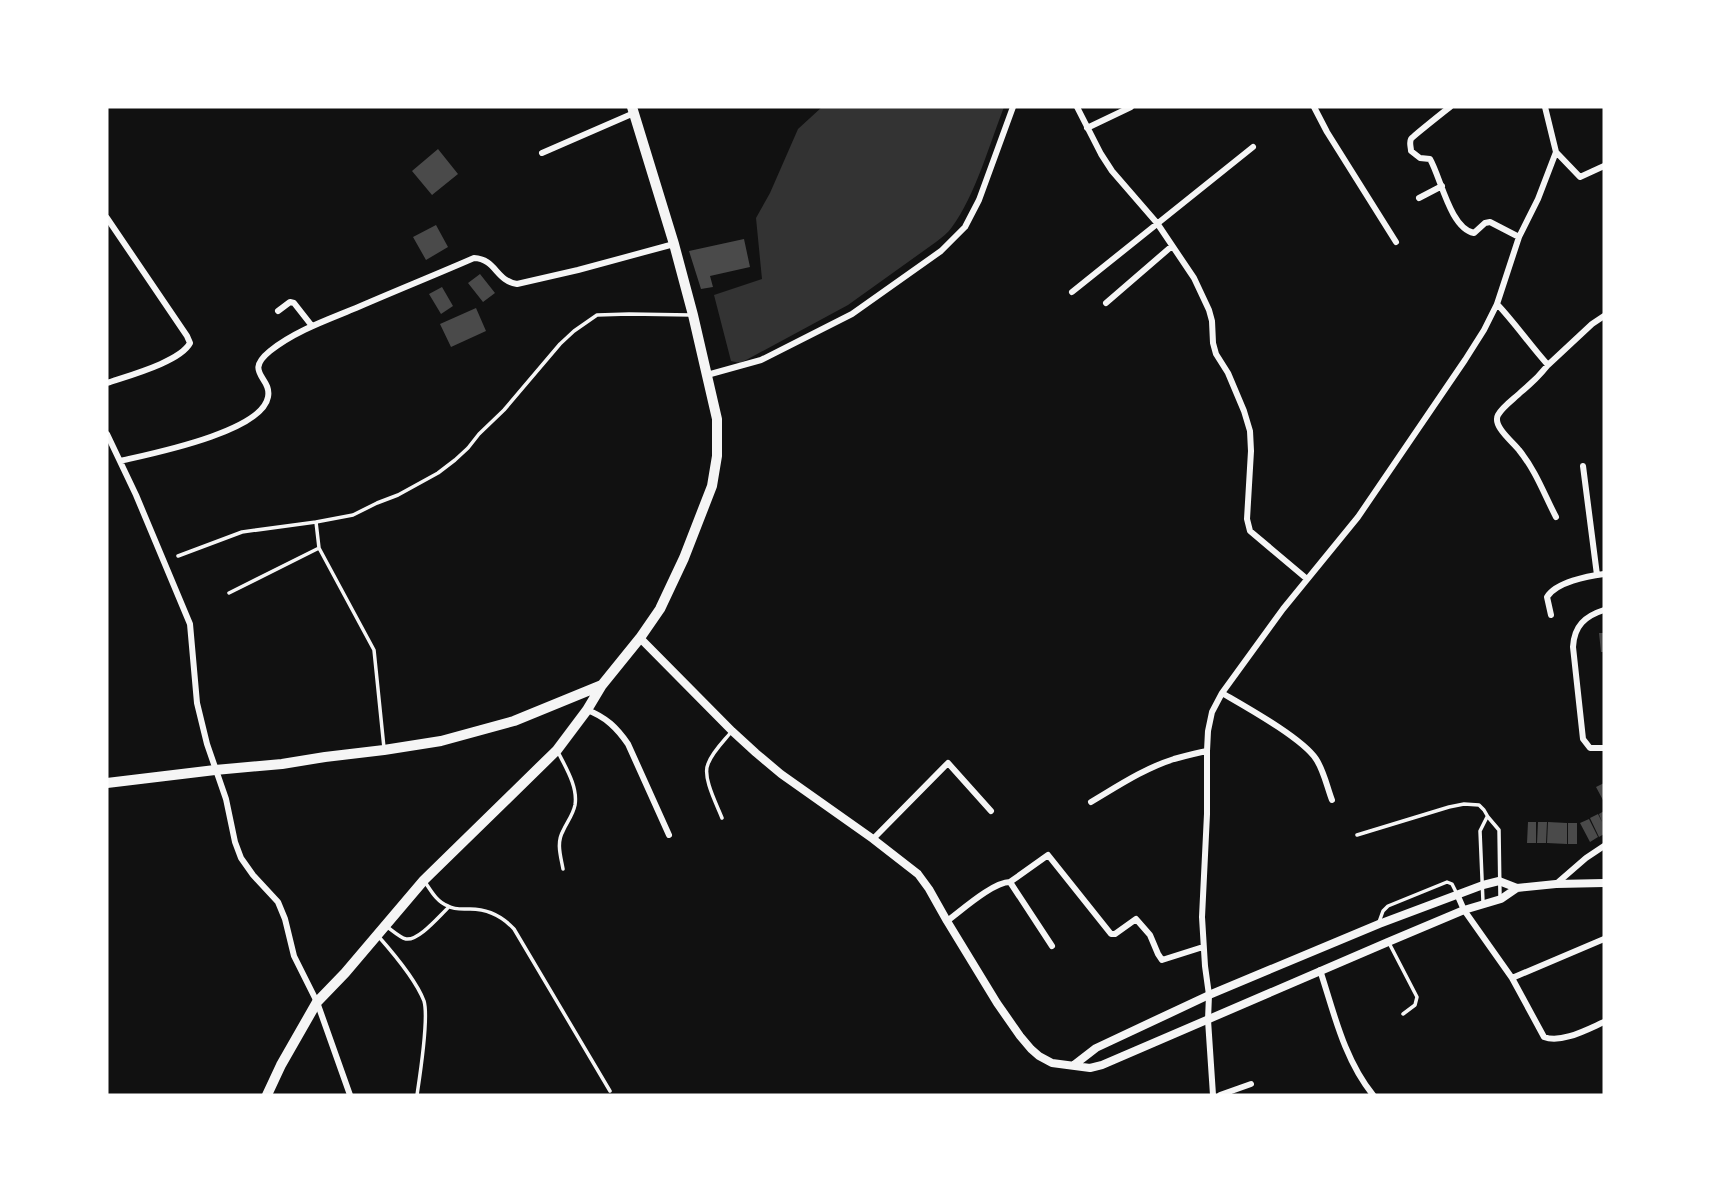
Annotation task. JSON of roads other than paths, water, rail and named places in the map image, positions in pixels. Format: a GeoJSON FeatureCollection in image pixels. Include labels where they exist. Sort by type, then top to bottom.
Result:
{"type":"FeatureCollection","features":[{"type":"Feature","properties":{"kind":"main road"},"geometry":{"type":"LineString","coordinates":[[267,1095],[317,1002],[424,880],[557,750],[602,685],[640,638],[660,609],[684,558],[712,486],[717,456],[717,419],[674,244],[633,110]]}},
{"type":"Feature","properties":{"kind":"main road"},"geometry":{"type":"LineString","coordinates":[[107,783],[282,764],[441,741],[514,721],[602,685]]}},
{"type":"Feature","properties":{"kind":"street"},"geometry":{"type":"LineString","coordinates":[[707,376],[761,360],[841,320],[942,251],[965,226],[979,200],[1013,107]]}},
{"type":"Feature","properties":{"kind":"street"},"geometry":{"type":"LineString","coordinates":[[1077,107],[1112,171],[1157,223],[1194,278],[1212,321],[1216,354],[1228,373],[1250,431],[1250,531],[1307,579]]}},
{"type":"Feature","properties":{"kind":"street"},"geometry":{"type":"LineString","coordinates":[[1087,128],[1130,107]]}},
{"type":"Feature","properties":{"kind":"street"},"geometry":{"type":"LineString","coordinates":[[1314,107],[1396,242]]}},
{"type":"Feature","properties":{"kind":"street"},"geometry":{"type":"LineString","coordinates":[[1450,107],[1414,136],[1410,142],[1411,151],[1420,158],[1430,159],[1454,214],[1466,230],[1474,233],[1490,222],[1519,237]]}},
{"type":"Feature","properties":{"kind":"street"},"geometry":{"type":"LineString","coordinates":[[1545,107],[1556,152],[1580,177],[1604,166]]}},
{"type":"Feature","properties":{"kind":"street"},"geometry":{"type":"LineString","coordinates":[[542,153],[633,110]]}},
{"type":"Feature","properties":{"kind":"street"},"geometry":{"type":"LineString","coordinates":[[1072,292],[1253,147]]}},
{"type":"Feature","properties":{"kind":"street"},"geometry":{"type":"LineString","coordinates":[[1213,1095],[1209,995],[1202,918],[1207,751],[1212,712],[1222,693],[1307,579],[1364,509],[1475,345],[1497,304],[1519,237],[1538,199],[1556,152]]}},
{"type":"Feature","properties":{"kind":"street"},"geometry":{"type":"LineString","coordinates":[[1419,198],[1442,186]]}},
{"type":"Feature","properties":{"kind":"street"},"geometry":{"type":"LineString","coordinates":[[107,218],[190,343],[186,350],[162,363],[107,383]]}},
{"type":"Feature","properties":{"kind":"street"},"geometry":{"type":"LineString","coordinates":[[120,461],[196,442],[248,421],[264,406],[268,396],[257,366],[276,347],[312,326],[474,258],[486,260],[505,280],[517,284],[674,244]]}},
{"type":"Feature","properties":{"kind":"street"},"geometry":{"type":"LineString","coordinates":[[1107,303],[1172,246]]}},
{"type":"Feature","properties":{"kind":"street"},"geometry":{"type":"LineString","coordinates":[[278,311],[290,302],[294,303],[312,326]]}},
{"type":"Feature","properties":{"kind":"street"},"geometry":{"type":"LineString","coordinates":[[1497,304],[1548,365]]}},
{"type":"Feature","properties":{"kind":"street"},"geometry":{"type":"LineString","coordinates":[[1556,517],[1535,473],[1496,421],[1500,412],[1548,365],[1604,316]]}},
{"type":"Feature","properties":{"kind":"street"},"geometry":{"type":"LineString","coordinates":[[107,434],[191,624],[197,704],[226,799],[235,842],[241,858],[253,875],[278,902],[294,956],[317,1002],[350,1095]]}},
{"type":"Feature","properties":{"kind":"street"},"geometry":{"type":"LineString","coordinates":[[1551,615],[1547,597],[1552,590],[1601,574],[1583,466]]}},
{"type":"Feature","properties":{"kind":"street"},"geometry":{"type":"LineString","coordinates":[[1604,610],[1593,613],[1580,623],[1573,647],[1583,739],[1590,748],[1604,748]]}},
{"type":"Feature","properties":{"kind":"street"},"geometry":{"type":"LineString","coordinates":[[640,638],[732,731],[781,774],[918,874],[1020,1036],[1039,1056],[1052,1063],[1096,1068],[1320,970],[1464,910],[1501,899],[1517,888]]}},
{"type":"Feature","properties":{"kind":"street"},"geometry":{"type":"LineString","coordinates":[[1222,693],[1307,749],[1320,766],[1332,800]]}},
{"type":"Feature","properties":{"kind":"street"},"geometry":{"type":"LineString","coordinates":[[587,710],[609,721],[628,744],[669,835]]}},
{"type":"Feature","properties":{"kind":"street"},"geometry":{"type":"LineString","coordinates":[[1091,802],[1173,759],[1207,751]]}},
{"type":"Feature","properties":{"kind":"street"},"geometry":{"type":"LineString","coordinates":[[873,839],[947,763],[951,764],[991,811]]}},
{"type":"Feature","properties":{"kind":"street"},"geometry":{"type":"LineString","coordinates":[[1556,884],[1604,846]]}},
{"type":"Feature","properties":{"kind":"street"},"geometry":{"type":"LineString","coordinates":[[947,921],[995,885],[1010,882],[1048,855],[1111,934],[1136,919],[1150,935],[1163,960],[1203,947]]}},
{"type":"Feature","properties":{"kind":"street"},"geometry":{"type":"LineString","coordinates":[[1074,1065],[1096,1048],[1209,995],[1379,924],[1483,885],[1499,881],[1517,888],[1604,883]]}},
{"type":"Feature","properties":{"kind":"street"},"geometry":{"type":"LineString","coordinates":[[1010,882],[1052,946]]}},
{"type":"Feature","properties":{"kind":"street"},"geometry":{"type":"LineString","coordinates":[[1457,894],[1464,910],[1512,978],[1544,1037],[1561,1039],[1604,1022]]}},
{"type":"Feature","properties":{"kind":"street"},"geometry":{"type":"LineString","coordinates":[[1512,978],[1604,939]]}},
{"type":"Feature","properties":{"kind":"street"},"geometry":{"type":"LineString","coordinates":[[1320,970],[1341,1037],[1354,1068],[1373,1095]]}},
{"type":"Feature","properties":{"kind":"street"},"geometry":{"type":"LineString","coordinates":[[1220,1095],[1251,1084]]}},
{"type":"Feature","properties":{"kind":"lane"},"geometry":{"type":"LineString","coordinates":[[178,556],[242,532],[353,514],[398,495],[438,473],[468,448],[574,331],[597,315],[693,315]]}},
{"type":"Feature","properties":{"kind":"lane"},"geometry":{"type":"LineString","coordinates":[[316,522],[319,548],[374,650],[384,750]]}},
{"type":"Feature","properties":{"kind":"lane"},"geometry":{"type":"LineString","coordinates":[[229,593],[319,548]]}},
{"type":"Feature","properties":{"kind":"lane"},"geometry":{"type":"LineString","coordinates":[[722,818],[706,769],[712,756],[732,731]]}},
{"type":"Feature","properties":{"kind":"lane"},"geometry":{"type":"LineString","coordinates":[[557,750],[575,795],[572,814],[559,839],[563,869]]}},
{"type":"Feature","properties":{"kind":"lane"},"geometry":{"type":"LineString","coordinates":[[1356,835],[1424,813],[1464,804],[1479,805],[1499,830],[1501,899]]}},
{"type":"Feature","properties":{"kind":"lane"},"geometry":{"type":"LineString","coordinates":[[1483,904],[1480,831],[1488,817]]}},
{"type":"Feature","properties":{"kind":"lane"},"geometry":{"type":"LineString","coordinates":[[424,880],[434,896],[449,907],[487,910],[507,921],[610,1091]]}},
{"type":"Feature","properties":{"kind":"lane"},"geometry":{"type":"LineString","coordinates":[[1379,924],[1383,911],[1388,906],[1432,887],[1447,882],[1452,884],[1457,894]]}},
{"type":"Feature","properties":{"kind":"lane"},"geometry":{"type":"LineString","coordinates":[[386,926],[407,939],[412,938],[449,907]]}},
{"type":"Feature","properties":{"kind":"lane"},"geometry":{"type":"LineString","coordinates":[[377,935],[415,985],[425,1004],[417,1095]]}},
{"type":"Feature","properties":{"kind":"lane"},"geometry":{"type":"LineString","coordinates":[[1388,942],[1417,998],[1415,1005],[1403,1014]]}}]}
